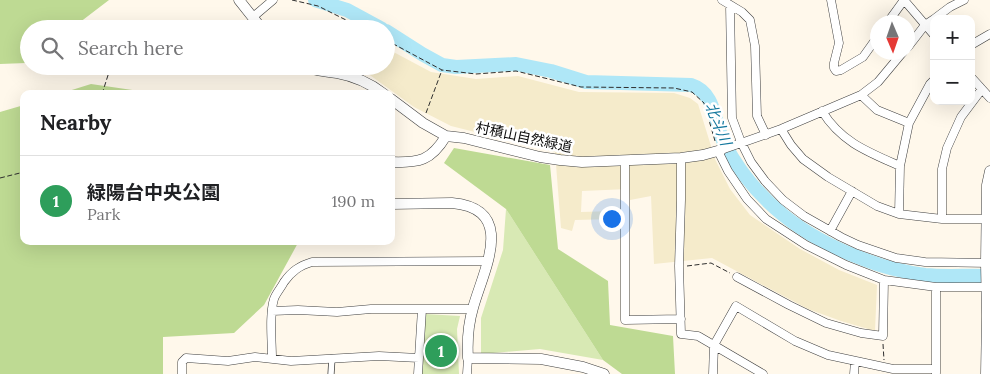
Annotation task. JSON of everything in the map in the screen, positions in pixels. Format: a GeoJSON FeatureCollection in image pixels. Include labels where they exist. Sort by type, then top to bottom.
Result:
{"type":"FeatureCollection","features":[{"type":"Feature","properties":{"kind":"street"},"geometry":{"type":"LineString","coordinates":[[239,0],[255,20]]}},
{"type":"Feature","properties":{"kind":"street"},"geometry":{"type":"LineString","coordinates":[[253,17],[273,0]]}},
{"type":"Feature","properties":{"kind":"street"},"geometry":{"type":"LineString","coordinates":[[722,0],[742,12],[750,20],[755,46],[757,116],[766,135]]}},
{"type":"Feature","properties":{"kind":"street"},"geometry":{"type":"LineString","coordinates":[[831,0],[839,43],[834,62],[836,71],[841,70],[862,56],[870,46]]}},
{"type":"Feature","properties":{"kind":"street"},"geometry":{"type":"LineString","coordinates":[[893,15],[904,0],[930,30]]}},
{"type":"Feature","properties":{"kind":"street"},"geometry":{"type":"LineString","coordinates":[[939,15],[964,0]]}},
{"type":"Feature","properties":{"kind":"street"},"geometry":{"type":"LineString","coordinates":[[730,5],[732,118],[739,143],[764,181],[783,200],[804,216],[858,245],[896,258],[925,262],[987,264]]}},
{"type":"Feature","properties":{"kind":"street"},"geometry":{"type":"LineString","coordinates":[[915,38],[930,22]]}},
{"type":"Feature","properties":{"kind":"street"},"geometry":{"type":"LineString","coordinates":[[975,43],[990,34]]}},
{"type":"Feature","properties":{"kind":"street"},"geometry":{"type":"LineString","coordinates":[[896,60],[878,82],[861,95],[766,135],[719,150],[728,171],[747,200],[766,219],[806,245],[846,266],[884,280],[936,287],[987,284]]}},
{"type":"Feature","properties":{"kind":"street"},"geometry":{"type":"LineString","coordinates":[[344,75],[370,84],[378,90]]}},
{"type":"Feature","properties":{"kind":"street"},"geometry":{"type":"LineString","coordinates":[[975,81],[990,98]]}},
{"type":"Feature","properties":{"kind":"street"},"geometry":{"type":"LineString","coordinates":[[899,214],[900,166],[909,123],[930,84]]}},
{"type":"Feature","properties":{"kind":"street"},"geometry":{"type":"LineString","coordinates":[[942,219],[942,169],[946,148],[961,117],[982,89]]}},
{"type":"Feature","properties":{"kind":"street"},"geometry":{"type":"LineString","coordinates":[[861,95],[877,110],[909,123]]}},
{"type":"Feature","properties":{"kind":"street","name":"村積山自然緑道"},"geometry":{"type":"LineString","coordinates":[[395,102],[422,123],[446,136],[464,138],[540,157],[560,160],[582,162],[681,158],[703,155],[719,150]]}},
{"type":"Feature","properties":{"kind":"street"},"geometry":{"type":"LineString","coordinates":[[822,111],[842,136],[867,152],[900,166]]}},
{"type":"Feature","properties":{"kind":"street"},"geometry":{"type":"LineString","coordinates":[[781,129],[791,146],[804,159],[828,177],[877,206],[899,214],[942,219],[987,219]]}},
{"type":"Feature","properties":{"kind":"street"},"geometry":{"type":"LineString","coordinates":[[395,162],[412,162],[423,159],[436,151],[446,136]]}},
{"type":"Feature","properties":{"kind":"street"},"geometry":{"type":"LineString","coordinates":[[681,158],[680,334],[698,336],[764,374]]}},
{"type":"Feature","properties":{"kind":"street"},"geometry":{"type":"LineString","coordinates":[[624,160],[625,320],[680,319]]}},
{"type":"Feature","properties":{"kind":"street"},"geometry":{"type":"LineString","coordinates":[[986,374],[989,316],[987,284],[987,185],[990,171]]}},
{"type":"Feature","properties":{"kind":"street"},"geometry":{"type":"LineString","coordinates":[[830,231],[852,191]]}},
{"type":"Feature","properties":{"kind":"street"},"geometry":{"type":"LineString","coordinates":[[395,204],[461,204],[473,208],[483,215],[490,230],[492,241],[488,261],[472,309],[467,338],[467,374]]}},
{"type":"Feature","properties":{"kind":"street"},"geometry":{"type":"LineString","coordinates":[[272,358],[272,310],[274,299],[288,277],[295,269],[301,266],[312,262],[488,261]]}},
{"type":"Feature","properties":{"kind":"street"},"geometry":{"type":"LineString","coordinates":[[737,277],[826,323],[861,333],[883,336],[884,280]]}},
{"type":"Feature","properties":{"kind":"street"},"geometry":{"type":"LineString","coordinates":[[713,374],[714,345],[736,306],[795,341],[828,355],[884,368],[893,372],[936,372],[936,287]]}},
{"type":"Feature","properties":{"kind":"street"},"geometry":{"type":"LineString","coordinates":[[272,310],[337,312],[370,309],[472,309]]}},
{"type":"Feature","properties":{"kind":"street"},"geometry":{"type":"LineString","coordinates":[[418,374],[422,309]]}},
{"type":"Feature","properties":{"kind":"street"},"geometry":{"type":"LineString","coordinates":[[182,374],[182,362],[186,358],[228,361],[255,357],[291,361],[380,356],[418,358]]}},
{"type":"Feature","properties":{"kind":"street"},"geometry":{"type":"LineString","coordinates":[[331,374],[332,358]]}},
{"type":"Feature","properties":{"kind":"street"},"geometry":{"type":"LineString","coordinates":[[468,358],[541,359],[583,367],[604,374]]}},
{"type":"Feature","properties":{"kind":"street"},"geometry":{"type":"LineString","coordinates":[[854,374],[855,361]]}},
{"type":"Feature","properties":{"kind":"path"},"geometry":{"type":"LineString","coordinates":[[292,0],[318,6],[346,20]]}},
{"type":"Feature","properties":{"kind":"path"},"geometry":{"type":"LineString","coordinates":[[395,45],[442,70],[476,74],[516,70],[582,87],[674,88],[692,92],[704,103],[719,150]]}},
{"type":"Feature","properties":{"kind":"path"},"geometry":{"type":"LineString","coordinates":[[422,123],[442,70]]}},
{"type":"Feature","properties":{"kind":"path"},"geometry":{"type":"LineString","coordinates":[[103,90],[108,75]]}},
{"type":"Feature","properties":{"kind":"path"},"geometry":{"type":"LineString","coordinates":[[0,178],[20,173]]}},
{"type":"Feature","properties":{"kind":"path"},"geometry":{"type":"LineString","coordinates":[[679,266],[711,263],[737,277]]}},
{"type":"Feature","properties":{"kind":"path"},"geometry":{"type":"LineString","coordinates":[[883,336],[884,368]]}},
{"type":"Feature","properties":{"kind":"shaded area"},"geometry":{"type":"Polygon","coordinates":[[[395,53],[431,72],[476,79],[518,76],[579,92],[674,93],[690,98],[698,104],[715,159],[730,189],[750,215],[800,249],[839,270],[877,285],[875,331],[808,309],[712,258],[654,264],[651,196],[630,200],[629,189],[582,191],[581,212],[614,211],[613,219],[575,220],[572,231],[561,228],[555,152],[451,126],[414,107],[395,93],[395,90],[390,90],[370,75],[395,75],[395,53]]]}},
{"type":"Feature","properties":{"kind":"green space"},"geometry":{"type":"Polygon","coordinates":[[[0,0],[109,0],[83,20],[20,20],[20,63],[0,64],[0,0]]]}},
{"type":"Feature","properties":{"kind":"green space"},"geometry":{"type":"Polygon","coordinates":[[[91,84],[132,90],[72,90],[91,84]]]}},
{"type":"Feature","properties":{"kind":"green space"},"geometry":{"type":"Polygon","coordinates":[[[20,106],[20,245],[297,245],[264,305],[234,333],[163,337],[163,374],[0,374],[0,112],[20,106]]]}},
{"type":"Feature","properties":{"kind":"green space"},"geometry":{"type":"Polygon","coordinates":[[[454,148],[550,165],[558,249],[608,281],[610,325],[673,336],[675,374],[622,374],[603,360],[506,209],[444,163],[454,148]]]}},
{"type":"Feature","properties":{"kind":"green space"},"geometry":{"type":"Polygon","coordinates":[[[506,209],[603,360],[540,349],[481,354],[481,318],[503,250],[506,209]]]}},
{"type":"Feature","properties":{"kind":"green space"},"geometry":{"type":"Polygon","coordinates":[[[425,314],[460,316],[457,329],[459,374],[422,374],[425,314]]]}},
{"type":"Feature","properties":{"kind":"waterway","name":"北斗川"},"geometry":{"type":"LineString","coordinates":[[315,0],[347,10],[365,20]]}},
{"type":"Feature","properties":{"kind":"waterway","name":"北斗川"},"geometry":{"type":"LineString","coordinates":[[395,37],[442,65],[456,67],[516,64],[551,71],[586,82],[691,85],[706,95],[714,110],[725,145],[751,184],[783,215],[801,228],[841,250],[893,269],[925,275],[990,276]]}},
{"type":"Feature","properties":{"kind":"place","name":"緑陽台中央公園"},"geometry":{"type":"Point","coordinates":[441,351]}}]}
